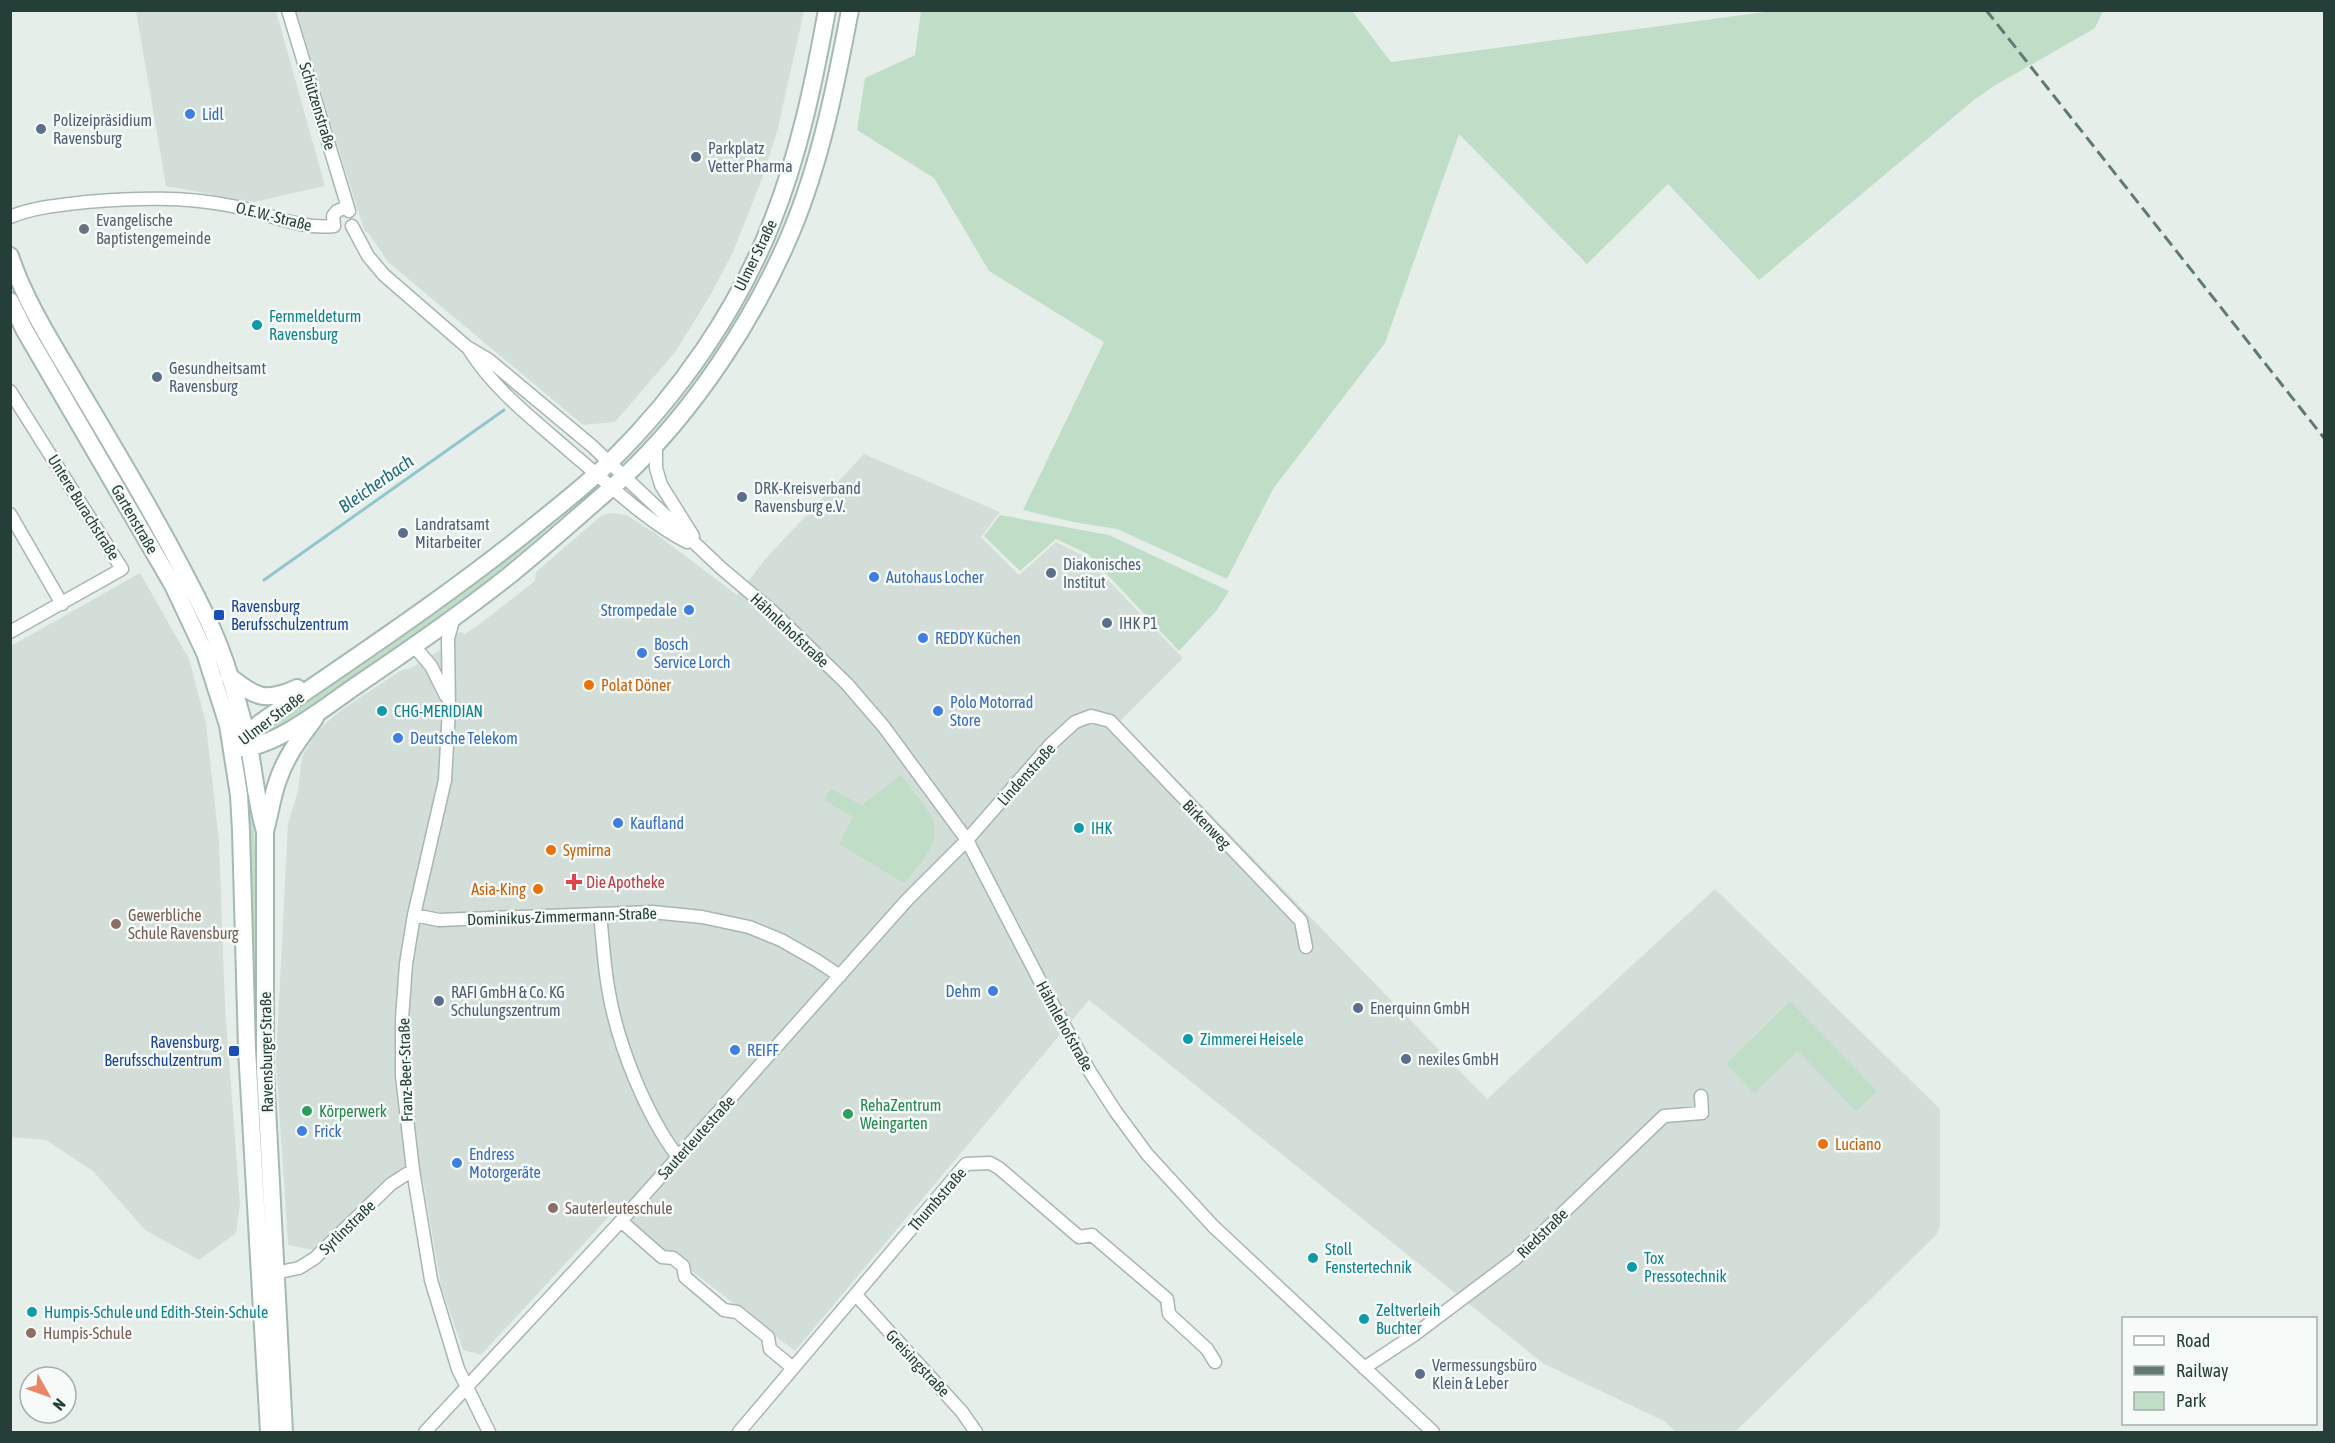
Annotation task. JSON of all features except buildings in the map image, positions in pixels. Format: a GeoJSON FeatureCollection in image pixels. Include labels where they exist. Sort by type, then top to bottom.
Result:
{"type":"FeatureCollection","features":[{"type":"Feature","properties":{"kind":"main road","name":"Ulmer Straße"},"geometry":{"type":"LineString","coordinates":[[242,743],[336,670],[442,598],[527,532],[603,468],[685,376],[716,332],[772,223],[805,116],[827,10]]}},
{"type":"Feature","properties":{"kind":"main road","name":"Ulmer Straße"},"geometry":{"type":"LineString","coordinates":[[242,743],[266,744],[321,710],[454,618],[508,576],[618,482],[656,443],[700,392],[767,282],[792,230],[811,176],[826,121],[850,10]]}},
{"type":"Feature","properties":{"kind":"main road","name":"Gartenstraße"},"geometry":{"type":"LineString","coordinates":[[10,256],[37,319],[184,573],[209,622],[234,680]]}},
{"type":"Feature","properties":{"kind":"main road","name":"Gartenstraße"},"geometry":{"type":"LineString","coordinates":[[10,301],[25,332],[184,608],[214,678],[228,725],[242,743]]}},
{"type":"Feature","properties":{"kind":"main road"},"geometry":{"type":"LineString","coordinates":[[234,680],[255,693],[266,697],[277,697],[336,670]]}},
{"type":"Feature","properties":{"kind":"main road","name":"Ravensburger Straße"},"geometry":{"type":"LineString","coordinates":[[234,680],[242,743],[265,831],[265,1069],[284,1432]]}},
{"type":"Feature","properties":{"kind":"main road"},"geometry":{"type":"LineString","coordinates":[[265,831],[282,769],[295,745],[321,710]]}},
{"type":"Feature","properties":{"kind":"main road","name":"Ravensburger Straße"},"geometry":{"type":"LineString","coordinates":[[242,743],[241,831],[247,1049],[269,1432]]}},
{"type":"Feature","properties":{"kind":"street","name":"Schützenstraße"},"geometry":{"type":"LineString","coordinates":[[288,10],[346,207],[353,220],[352,230]]}},
{"type":"Feature","properties":{"kind":"street","name":"O.E.W.-Straße"},"geometry":{"type":"LineString","coordinates":[[10,217],[39,209],[76,203],[179,199],[232,206],[298,224],[330,225],[338,230],[352,230]]}},
{"type":"Feature","properties":{"kind":"street"},"geometry":{"type":"LineString","coordinates":[[330,225],[337,211],[346,207]]}},
{"type":"Feature","properties":{"kind":"street"},"geometry":{"type":"LineString","coordinates":[[352,230],[368,256],[384,275],[467,347],[489,360],[618,482],[702,550]]}},
{"type":"Feature","properties":{"kind":"street"},"geometry":{"type":"LineString","coordinates":[[467,347],[483,371],[523,411],[603,468]]}},
{"type":"Feature","properties":{"kind":"street","name":"Untere Burachstraße"},"geometry":{"type":"LineString","coordinates":[[10,391],[122,569],[62,604]]}},
{"type":"Feature","properties":{"kind":"street"},"geometry":{"type":"LineString","coordinates":[[656,443],[656,468],[661,485],[702,550]]}},
{"type":"Feature","properties":{"kind":"street"},"geometry":{"type":"LineString","coordinates":[[10,514],[62,604],[10,632]]}},
{"type":"Feature","properties":{"kind":"street","name":"Hähnlehofstraße"},"geometry":{"type":"LineString","coordinates":[[702,550],[773,612],[847,684],[884,727],[967,840],[1090,1072],[1133,1135],[1164,1173],[1213,1226],[1433,1432]]}},
{"type":"Feature","properties":{"kind":"street","name":"Franz-Beer-Straße"},"geometry":{"type":"LineString","coordinates":[[454,618],[448,638],[448,754],[445,780],[414,915],[406,964],[402,1019],[402,1076],[413,1170],[431,1280],[445,1331],[466,1389],[489,1432]]}},
{"type":"Feature","properties":{"kind":"street","name":"Franz-Beer-Straße"},"geometry":{"type":"LineString","coordinates":[[414,646],[431,666],[448,700]]}},
{"type":"Feature","properties":{"kind":"street","name":"Lindenstraße"},"geometry":{"type":"LineString","coordinates":[[967,840],[1051,744],[1075,722],[1091,716]]}},
{"type":"Feature","properties":{"kind":"street","name":"Birkenweg"},"geometry":{"type":"LineString","coordinates":[[1091,716],[1110,721],[1301,921],[1306,947]]}},
{"type":"Feature","properties":{"kind":"street","name":"Sauterleutestraße"},"geometry":{"type":"LineString","coordinates":[[425,1432],[621,1221],[907,900],[967,840]]}},
{"type":"Feature","properties":{"kind":"street","name":"Dominikus-Zimmermann-Straße"},"geometry":{"type":"LineString","coordinates":[[414,915],[439,920],[652,912],[702,917],[749,927],[782,940],[840,976]]}},
{"type":"Feature","properties":{"kind":"street"},"geometry":{"type":"LineString","coordinates":[[600,915],[609,993],[623,1044],[645,1101],[666,1141],[678,1157]]}},
{"type":"Feature","properties":{"kind":"street","name":"Riedstraße"},"geometry":{"type":"LineString","coordinates":[[1364,1368],[1414,1335],[1515,1259],[1664,1116],[1702,1113],[1701,1096]]}},
{"type":"Feature","properties":{"kind":"street","name":"Thumbstraße"},"geometry":{"type":"LineString","coordinates":[[739,1432],[966,1164],[990,1163],[999,1168],[1079,1237],[1092,1235],[1167,1299],[1168,1314],[1207,1349],[1215,1362]]}},
{"type":"Feature","properties":{"kind":"street","name":"Syrlinstraße"},"geometry":{"type":"LineString","coordinates":[[275,1273],[299,1268],[315,1258],[391,1184],[413,1170]]}},
{"type":"Feature","properties":{"kind":"street"},"geometry":{"type":"LineString","coordinates":[[621,1221],[662,1257],[673,1258],[683,1266],[685,1277],[724,1310],[737,1311],[768,1337],[770,1349],[793,1368]]}},
{"type":"Feature","properties":{"kind":"street","name":"Greisingstraße"},"geometry":{"type":"LineString","coordinates":[[856,1295],[962,1412],[976,1432]]}},
{"type":"Feature","properties":{"kind":"shaded area"},"geometry":{"type":"Polygon","coordinates":[[[136,11],[276,11],[325,186],[254,202],[166,186],[136,11]]]}},
{"type":"Feature","properties":{"kind":"shaded area"},"geometry":{"type":"Polygon","coordinates":[[[296,11],[804,11],[777,132],[760,184],[733,252],[711,294],[676,351],[615,422],[583,425],[388,262],[364,230],[296,11]]]}},
{"type":"Feature","properties":{"kind":"shaded area"},"geometry":{"type":"Polygon","coordinates":[[[864,454],[1000,512],[981,537],[1019,575],[1056,542],[1086,557],[1183,658],[1120,721],[1487,1099],[1715,889],[1940,1109],[1940,1226],[1936,1235],[1735,1432],[1676,1432],[1664,1421],[1544,1364],[1089,1000],[795,1351],[614,1211],[481,1355],[463,1350],[441,1286],[423,1181],[404,1167],[318,1251],[288,1245],[276,1061],[288,823],[298,791],[302,757],[315,733],[340,711],[401,670],[411,668],[448,645],[448,638],[461,632],[465,634],[481,623],[535,581],[536,572],[601,516],[610,513],[626,515],[655,533],[737,595],[768,556],[864,454]]]}},
{"type":"Feature","properties":{"kind":"shaded area","name":"Gewerbliche Schule Ravensburg"},"geometry":{"type":"Polygon","coordinates":[[[140,573],[189,659],[206,723],[219,841],[225,1007],[240,1205],[236,1233],[199,1260],[145,1230],[93,1171],[46,1140],[11,1137],[11,646],[140,573]]]}},
{"type":"Feature","properties":{"kind":"green space"},"geometry":{"type":"Polygon","coordinates":[[[921,11],[1352,11],[1391,62],[1772,11],[2103,11],[2095,28],[1994,86],[1974,100],[1759,280],[1668,184],[1587,264],[1459,134],[1385,343],[1273,489],[1227,579],[1117,529],[1073,522],[1023,510],[1104,342],[989,271],[934,178],[857,130],[865,78],[915,55],[921,11]]]}},
{"type":"Feature","properties":{"kind":"green space"},"geometry":{"type":"Polygon","coordinates":[[[570,505],[572,508],[456,606],[271,735],[268,729],[452,600],[570,505]]]}},
{"type":"Feature","properties":{"kind":"green space"},"geometry":{"type":"Polygon","coordinates":[[[1000,515],[1109,535],[1229,591],[1217,610],[1179,651],[1088,554],[1056,539],[1020,571],[984,536],[1000,515]]]}},
{"type":"Feature","properties":{"kind":"green space"},"geometry":{"type":"Polygon","coordinates":[[[247,770],[253,808],[256,870],[263,1150],[259,1149],[243,780],[247,770]]]}},
{"type":"Feature","properties":{"kind":"green space"},"geometry":{"type":"Polygon","coordinates":[[[901,775],[927,810],[935,830],[931,847],[904,883],[839,844],[853,817],[824,800],[831,789],[862,805],[901,775]]]}},
{"type":"Feature","properties":{"kind":"green space"},"geometry":{"type":"Polygon","coordinates":[[[1790,1001],[1877,1091],[1856,1111],[1798,1051],[1754,1093],[1726,1064],[1790,1001]]]}},
{"type":"Feature","properties":{"kind":"waterway","name":"Bleicherbach"},"geometry":{"type":"LineString","coordinates":[[264,580],[504,410]]}},
{"type":"Feature","properties":{"kind":"railway"},"geometry":{"type":"LineString","coordinates":[[1986,10],[2324,438]]}},
{"type":"Feature","properties":{"kind":"place","name":"Lidl"},"geometry":{"type":"Point","coordinates":[190,114]}},
{"type":"Feature","properties":{"kind":"place","name":"Polizeipräsidium Ravensburg"},"geometry":{"type":"Point","coordinates":[41,129]}},
{"type":"Feature","properties":{"kind":"place","name":"Parkplatz Vetter Pharma"},"geometry":{"type":"Point","coordinates":[696,157]}},
{"type":"Feature","properties":{"kind":"place","name":"Evangelische Baptistengemeinde"},"geometry":{"type":"Point","coordinates":[84,229]}},
{"type":"Feature","properties":{"kind":"place","name":"Fernmeldeturm Ravensburg"},"geometry":{"type":"Point","coordinates":[257,325]}},
{"type":"Feature","properties":{"kind":"place","name":"Gesundheitsamt Ravensburg"},"geometry":{"type":"Point","coordinates":[157,377]}},
{"type":"Feature","properties":{"kind":"place","name":"DRK-Kreisverband Ravensburg e.V."},"geometry":{"type":"Point","coordinates":[742,497]}},
{"type":"Feature","properties":{"kind":"place","name":"Landratsamt Mitarbeiter"},"geometry":{"type":"Point","coordinates":[403,533]}},
{"type":"Feature","properties":{"kind":"place","name":"Diakonisches Institut"},"geometry":{"type":"Point","coordinates":[1051,573]}},
{"type":"Feature","properties":{"kind":"place","name":"Autohaus Locher"},"geometry":{"type":"Point","coordinates":[874,577]}},
{"type":"Feature","properties":{"kind":"place","name":"Strompedale"},"geometry":{"type":"Point","coordinates":[689,610]}},
{"type":"Feature","properties":{"kind":"place","name":"Ravensburg Berufsschulzentrum"},"geometry":{"type":"Point","coordinates":[219,615]}},
{"type":"Feature","properties":{"kind":"place","name":"IHK P1"},"geometry":{"type":"Point","coordinates":[1107,623]}},
{"type":"Feature","properties":{"kind":"place","name":"REDDY Küchen"},"geometry":{"type":"Point","coordinates":[923,638]}},
{"type":"Feature","properties":{"kind":"place","name":"Bosch Service Lorch"},"geometry":{"type":"Point","coordinates":[642,653]}},
{"type":"Feature","properties":{"kind":"place","name":"Polat Döner"},"geometry":{"type":"Point","coordinates":[589,685]}},
{"type":"Feature","properties":{"kind":"place","name":"CHG-MERIDIAN"},"geometry":{"type":"Point","coordinates":[382,711]}},
{"type":"Feature","properties":{"kind":"place","name":"Polo Motorrad Store"},"geometry":{"type":"Point","coordinates":[938,711]}},
{"type":"Feature","properties":{"kind":"place","name":"Deutsche Telekom"},"geometry":{"type":"Point","coordinates":[398,738]}},
{"type":"Feature","properties":{"kind":"place","name":"Kaufland"},"geometry":{"type":"Point","coordinates":[618,823]}},
{"type":"Feature","properties":{"kind":"place","name":"IHK"},"geometry":{"type":"Point","coordinates":[1079,828]}},
{"type":"Feature","properties":{"kind":"place","name":"Symirna"},"geometry":{"type":"Point","coordinates":[551,850]}},
{"type":"Feature","properties":{"kind":"place","name":"Die Apotheke"},"geometry":{"type":"Point","coordinates":[574,882]}},
{"type":"Feature","properties":{"kind":"place","name":"Asia-King"},"geometry":{"type":"Point","coordinates":[538,889]}},
{"type":"Feature","properties":{"kind":"place","name":"Gewerbliche Schule Ravensburg"},"geometry":{"type":"Point","coordinates":[116,924]}},
{"type":"Feature","properties":{"kind":"place","name":"Dehm"},"geometry":{"type":"Point","coordinates":[993,991]}},
{"type":"Feature","properties":{"kind":"place","name":"RAFI GmbH & Co. KG Schulungszentrum"},"geometry":{"type":"Point","coordinates":[439,1001]}},
{"type":"Feature","properties":{"kind":"place","name":"Enerquinn GmbH"},"geometry":{"type":"Point","coordinates":[1358,1008]}},
{"type":"Feature","properties":{"kind":"place","name":"Zimmerei Heisele"},"geometry":{"type":"Point","coordinates":[1188,1039]}},
{"type":"Feature","properties":{"kind":"place","name":"REIFF"},"geometry":{"type":"Point","coordinates":[735,1050]}},
{"type":"Feature","properties":{"kind":"place","name":"Ravensburg, Berufsschulzentrum"},"geometry":{"type":"Point","coordinates":[234,1051]}},
{"type":"Feature","properties":{"kind":"place","name":"nexiles GmbH"},"geometry":{"type":"Point","coordinates":[1406,1059]}},
{"type":"Feature","properties":{"kind":"place","name":"Körperwerk"},"geometry":{"type":"Point","coordinates":[307,1111]}},
{"type":"Feature","properties":{"kind":"place","name":"RehaZentrum Weingarten"},"geometry":{"type":"Point","coordinates":[848,1114]}},
{"type":"Feature","properties":{"kind":"place","name":"Frick"},"geometry":{"type":"Point","coordinates":[302,1131]}},
{"type":"Feature","properties":{"kind":"place","name":"Luciano"},"geometry":{"type":"Point","coordinates":[1823,1144]}},
{"type":"Feature","properties":{"kind":"place","name":"Endress Motorgeräte"},"geometry":{"type":"Point","coordinates":[457,1163]}},
{"type":"Feature","properties":{"kind":"place","name":"Sauterleuteschule"},"geometry":{"type":"Point","coordinates":[553,1208]}},
{"type":"Feature","properties":{"kind":"place","name":"Stoll Fenstertechnik"},"geometry":{"type":"Point","coordinates":[1313,1258]}},
{"type":"Feature","properties":{"kind":"place","name":"Tox Pressotechnik"},"geometry":{"type":"Point","coordinates":[1632,1267]}},
{"type":"Feature","properties":{"kind":"place","name":"Humpis-Schule und Edith-Stein-Schule"},"geometry":{"type":"Point","coordinates":[32,1312]}},
{"type":"Feature","properties":{"kind":"place","name":"Zeltverleih Buchter"},"geometry":{"type":"Point","coordinates":[1364,1319]}},
{"type":"Feature","properties":{"kind":"place","name":"Humpis-Schule"},"geometry":{"type":"Point","coordinates":[31,1333]}},
{"type":"Feature","properties":{"kind":"place","name":"Vermessungsbüro Klein & Leber"},"geometry":{"type":"Point","coordinates":[1420,1374]}}]}
